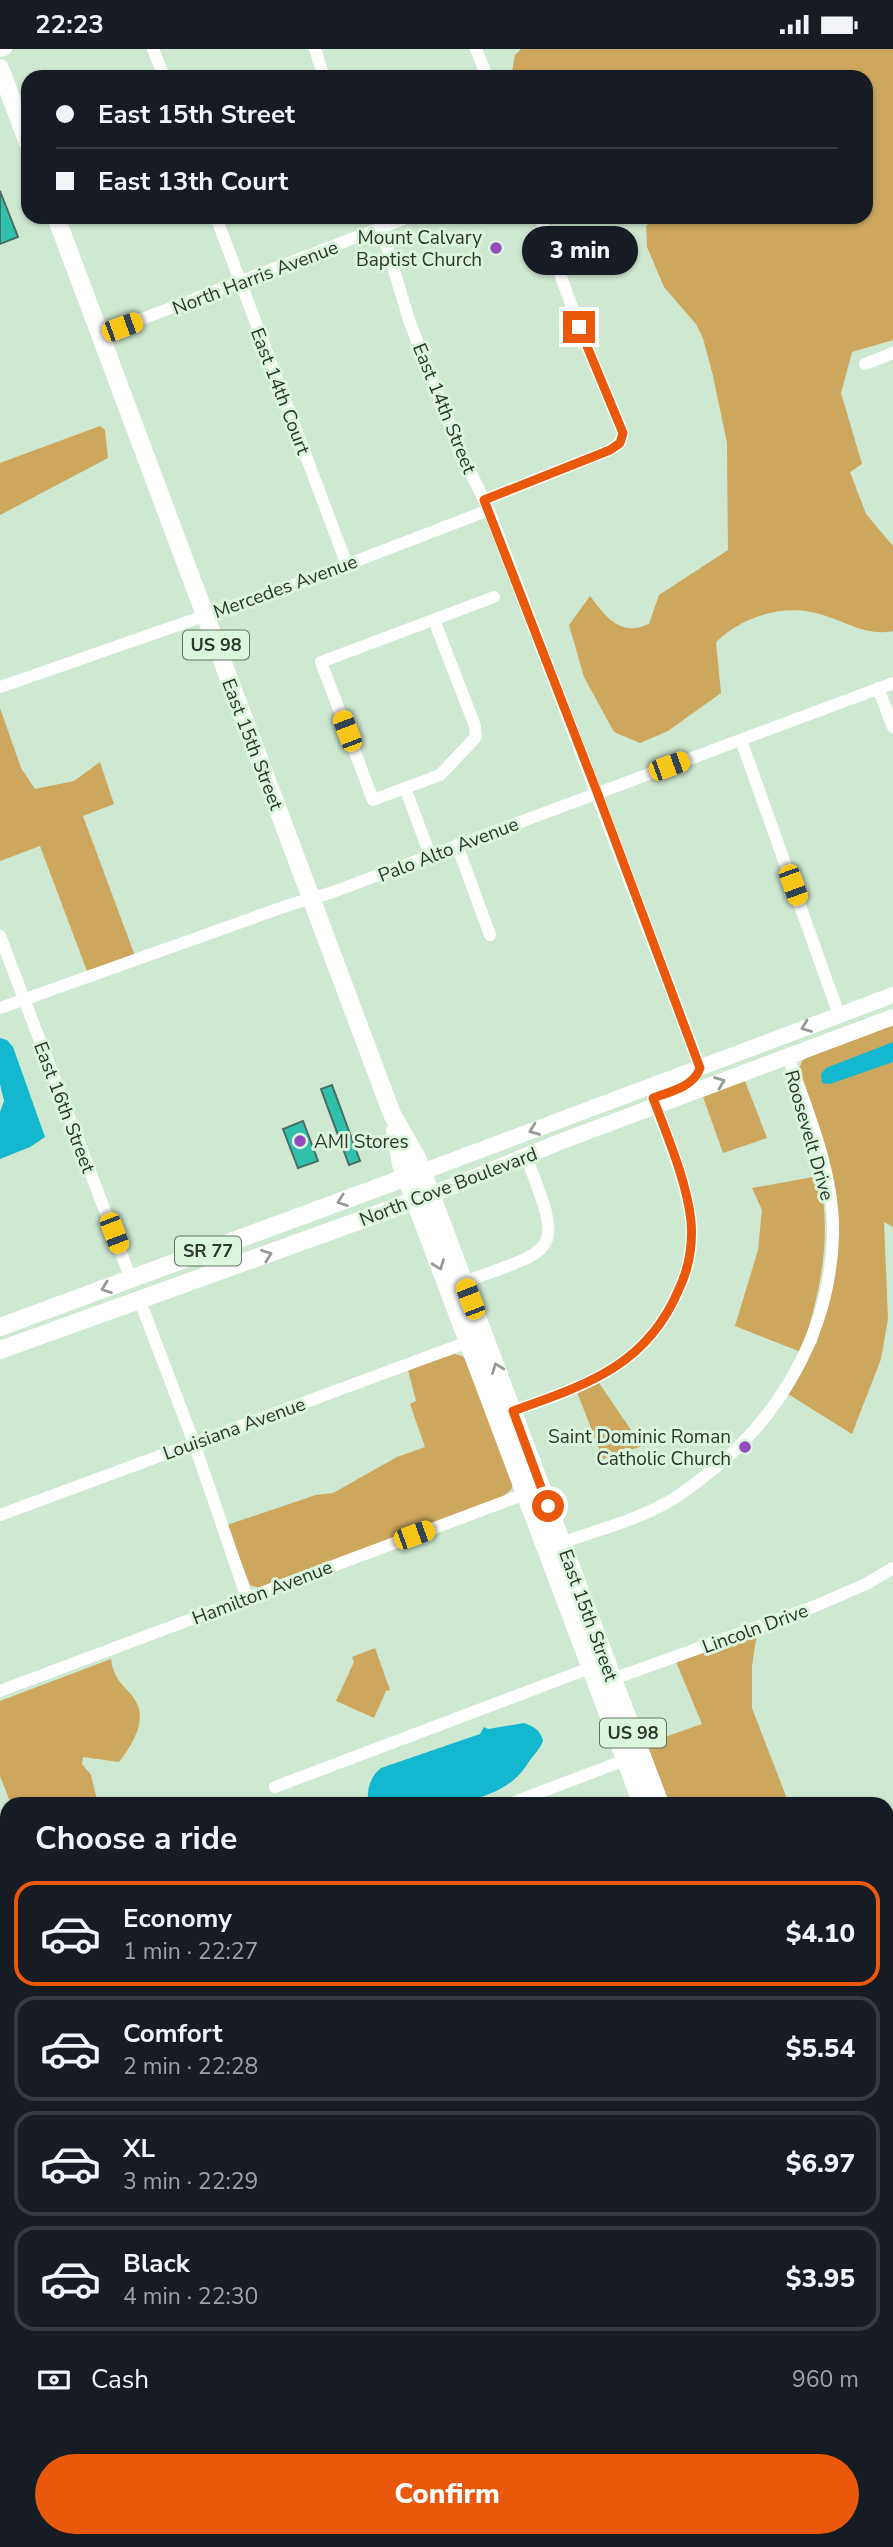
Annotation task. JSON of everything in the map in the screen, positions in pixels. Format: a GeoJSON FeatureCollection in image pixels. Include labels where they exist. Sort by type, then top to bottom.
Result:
{"type":"FeatureCollection","features":[{"type":"Feature","properties":{"kind":"main road"},"geometry":{"type":"LineString","coordinates":[[0,68],[21,124]]}},
{"type":"Feature","properties":{"kind":"main road","name":"East 15th Street"},"geometry":{"type":"LineString","coordinates":[[59,224],[598,1665],[633,1757],[656,1797]]}},
{"type":"Feature","properties":{"kind":"main road","name":"North Cove Boulevard"},"geometry":{"type":"LineString","coordinates":[[0,1327],[893,995]]}},
{"type":"Feature","properties":{"kind":"main road"},"geometry":{"type":"LineString","coordinates":[[655,1102],[893,1017]]}},
{"type":"Feature","properties":{"kind":"main road"},"geometry":{"type":"LineString","coordinates":[[655,1102],[690,1083],[697,1076],[700,1067]]}},
{"type":"Feature","properties":{"kind":"main road","name":"North Cove Boulevard"},"geometry":{"type":"LineString","coordinates":[[0,1349],[423,1198],[628,1117],[655,1102]]}},
{"type":"Feature","properties":{"kind":"main road","name":"East 15th Street"},"geometry":{"type":"LineString","coordinates":[[423,1198],[464,1282],[476,1339]]}},
{"type":"Feature","properties":{"kind":"main road","name":"East 15th Street"},"geometry":{"type":"LineString","coordinates":[[633,1757],[641,1797]]}},
{"type":"Feature","properties":{"kind":"street"},"geometry":{"type":"LineString","coordinates":[[0,51],[6,49]]}},
{"type":"Feature","properties":{"kind":"street"},"geometry":{"type":"LineString","coordinates":[[153,49],[161,70]]}},
{"type":"Feature","properties":{"kind":"street"},"geometry":{"type":"LineString","coordinates":[[315,49],[322,70]]}},
{"type":"Feature","properties":{"kind":"street"},"geometry":{"type":"LineString","coordinates":[[476,49],[484,70]]}},
{"type":"Feature","properties":{"kind":"street","name":"East 14th Court"},"geometry":{"type":"LineString","coordinates":[[219,224],[347,565]]}},
{"type":"Feature","properties":{"kind":"street","name":"North Harris Avenue"},"geometry":{"type":"LineString","coordinates":[[100,335],[241,283],[375,224]]}},
{"type":"Feature","properties":{"kind":"street","name":"East 14th Street"},"geometry":{"type":"LineString","coordinates":[[381,224],[409,320],[459,449],[487,505],[700,1067]]}},
{"type":"Feature","properties":{"kind":"street","name":"Mercedes Avenue"},"geometry":{"type":"LineString","coordinates":[[0,687],[347,565],[487,505],[610,450],[620,443],[623,433],[579,327],[542,224]]}},
{"type":"Feature","properties":{"kind":"street"},"geometry":{"type":"LineString","coordinates":[[864,364],[893,353]]}},
{"type":"Feature","properties":{"kind":"street"},"geometry":{"type":"LineString","coordinates":[[434,620],[475,726],[475,737],[440,775],[373,800],[321,662],[494,597]]}},
{"type":"Feature","properties":{"kind":"street","name":"Palo Alto Avenue"},"geometry":{"type":"LineString","coordinates":[[0,1008],[430,855],[893,683]]}},
{"type":"Feature","properties":{"kind":"street"},"geometry":{"type":"LineString","coordinates":[[878,688],[893,727]]}},
{"type":"Feature","properties":{"kind":"street"},"geometry":{"type":"LineString","coordinates":[[741,740],[839,1015]]}},
{"type":"Feature","properties":{"kind":"street"},"geometry":{"type":"LineString","coordinates":[[405,788],[430,855]]}},
{"type":"Feature","properties":{"kind":"street"},"geometry":{"type":"LineString","coordinates":[[457,845],[490,935]]}},
{"type":"Feature","properties":{"kind":"street","name":"East 16th Street"},"geometry":{"type":"LineString","coordinates":[[0,936],[131,1279]]}},
{"type":"Feature","properties":{"kind":"street","name":"Roosevelt Drive"},"geometry":{"type":"LineString","coordinates":[[554,1546],[651,1511],[670,1501],[714,1469],[739,1446],[772,1408],[793,1378],[811,1341],[831,1255],[831,1213],[825,1172],[788,1056]]}},
{"type":"Feature","properties":{"kind":"street"},"geometry":{"type":"LineString","coordinates":[[505,1414],[587,1384],[615,1369],[657,1331],[677,1296],[688,1264],[691,1220],[685,1193],[655,1102]]}},
{"type":"Feature","properties":{"kind":"street"},"geometry":{"type":"LineString","coordinates":[[464,1282],[530,1258],[547,1242],[549,1214],[526,1156]]}},
{"type":"Feature","properties":{"kind":"street"},"geometry":{"type":"LineString","coordinates":[[140,1301],[194,1443],[247,1598]]}},
{"type":"Feature","properties":{"kind":"street","name":"Louisiana Avenue"},"geometry":{"type":"LineString","coordinates":[[0,1515],[476,1339]]}},
{"type":"Feature","properties":{"kind":"street","name":"Hamilton Avenue"},"geometry":{"type":"LineString","coordinates":[[0,1691],[533,1491]]}},
{"type":"Feature","properties":{"kind":"street","name":"Lincoln Drive"},"geometry":{"type":"LineString","coordinates":[[605,1683],[813,1607],[866,1584],[893,1568]]}},
{"type":"Feature","properties":{"kind":"street"},"geometry":{"type":"LineString","coordinates":[[275,1787],[598,1665]]}},
{"type":"Feature","properties":{"kind":"street"},"geometry":{"type":"LineString","coordinates":[[527,1797],[633,1757]]}},
{"type":"Feature","properties":{"kind":"shaded area"},"geometry":{"type":"Polygon","coordinates":[[[521,49],[893,49],[893,340],[852,352],[841,393],[862,464],[850,472],[866,514],[893,546],[893,631],[867,631],[826,616],[797,610],[753,618],[716,642],[721,693],[668,731],[640,743],[614,732],[584,677],[569,625],[590,596],[615,623],[630,628],[649,624],[659,595],[728,550],[727,443],[713,376],[703,338],[696,324],[664,287],[647,247],[646,226],[873,224],[873,70],[512,70],[515,55],[521,49]]]}},
{"type":"Feature","properties":{"kind":"shaded area"},"geometry":{"type":"Polygon","coordinates":[[[100,426],[105,430],[108,458],[0,515],[0,463],[100,426]]]}},
{"type":"Feature","properties":{"kind":"shaded area"},"geometry":{"type":"Polygon","coordinates":[[[0,708],[21,768],[35,789],[74,781],[100,762],[114,804],[83,816],[135,956],[87,971],[40,846],[0,861],[0,708]]]}},
{"type":"Feature","properties":{"kind":"shaded area"},"geometry":{"type":"Polygon","coordinates":[[[893,1025],[893,1227],[884,1222],[888,1319],[881,1359],[852,1434],[788,1394],[817,1342],[836,1255],[799,1069],[802,1061],[808,1057],[893,1025]]]}},
{"type":"Feature","properties":{"kind":"shaded area"},"geometry":{"type":"Polygon","coordinates":[[[745,1081],[767,1138],[723,1153],[703,1097],[745,1081]]]}},
{"type":"Feature","properties":{"kind":"shaded area"},"geometry":{"type":"Polygon","coordinates":[[[819,1176],[825,1221],[822,1265],[814,1309],[801,1352],[735,1326],[758,1250],[762,1210],[752,1188],[819,1176]]]}},
{"type":"Feature","properties":{"kind":"shaded area"},"geometry":{"type":"Polygon","coordinates":[[[454,1354],[468,1361],[513,1484],[511,1490],[502,1497],[259,1588],[250,1585],[227,1525],[316,1495],[333,1493],[397,1457],[425,1447],[410,1404],[416,1401],[408,1370],[454,1354]]]}},
{"type":"Feature","properties":{"kind":"shaded area"},"geometry":{"type":"Polygon","coordinates":[[[599,1383],[642,1446],[603,1459],[577,1392],[599,1383]]]}},
{"type":"Feature","properties":{"kind":"shaded area"},"geometry":{"type":"Polygon","coordinates":[[[757,1633],[752,1666],[752,1708],[786,1797],[665,1797],[645,1744],[702,1724],[676,1662],[757,1633]]]}},
{"type":"Feature","properties":{"kind":"shaded area"},"geometry":{"type":"Polygon","coordinates":[[[375,1648],[390,1690],[386,1691],[374,1718],[336,1701],[354,1662],[352,1657],[375,1648]]]}},
{"type":"Feature","properties":{"kind":"shaded area"},"geometry":{"type":"Polygon","coordinates":[[[111,1659],[119,1681],[135,1699],[140,1721],[132,1743],[119,1762],[83,1757],[82,1764],[91,1775],[96,1797],[8,1797],[0,1776],[0,1701],[111,1659]]]}},
{"type":"Feature","properties":{"kind":"water"},"geometry":{"type":"Polygon","coordinates":[[[0,1038],[7,1040],[13,1047],[45,1137],[30,1147],[0,1159],[0,1112],[4,1101],[0,1084],[0,1038]]]}},
{"type":"Feature","properties":{"kind":"water"},"geometry":{"type":"Polygon","coordinates":[[[893,1042],[893,1062],[830,1084],[822,1083],[821,1074],[826,1068],[893,1042]]]}},
{"type":"Feature","properties":{"kind":"water"},"geometry":{"type":"Polygon","coordinates":[[[524,1723],[537,1729],[543,1741],[515,1779],[498,1791],[481,1797],[368,1797],[374,1776],[381,1768],[480,1734],[484,1727],[488,1729],[524,1723]]]}},
{"type":"Feature","properties":{"kind":"building"},"geometry":{"type":"Polygon","coordinates":[[[0,191],[18,237],[0,244],[0,191]]]}},
{"type":"Feature","properties":{"kind":"building"},"geometry":{"type":"Polygon","coordinates":[[[332,1085],[360,1161],[349,1165],[321,1089],[332,1085]]]}},
{"type":"Feature","properties":{"kind":"building","name":"AMI Stores"},"geometry":{"type":"Polygon","coordinates":[[[303,1121],[318,1161],[298,1168],[283,1129],[303,1121]]]}},
{"type":"Feature","properties":{"kind":"place","name":"Mount Calvary Baptist Church"},"geometry":{"type":"Point","coordinates":[496,248]}},
{"type":"Feature","properties":{"kind":"place","name":"AMI Stores"},"geometry":{"type":"Point","coordinates":[300,1141]}},
{"type":"Feature","properties":{"kind":"place","name":"Saint Dominic Roman Catholic Church"},"geometry":{"type":"Point","coordinates":[745,1447]}},
{"type":"Feature","properties":{"kind":"route"},"geometry":{"type":"LineString","coordinates":[[548,1506],[513,1411],[587,1384],[615,1369],[637,1352],[657,1331],[668,1314],[688,1264],[691,1220],[685,1193],[653,1098],[690,1083],[700,1068],[484,500],[610,450],[620,443],[623,433],[579,327]]}}]}
